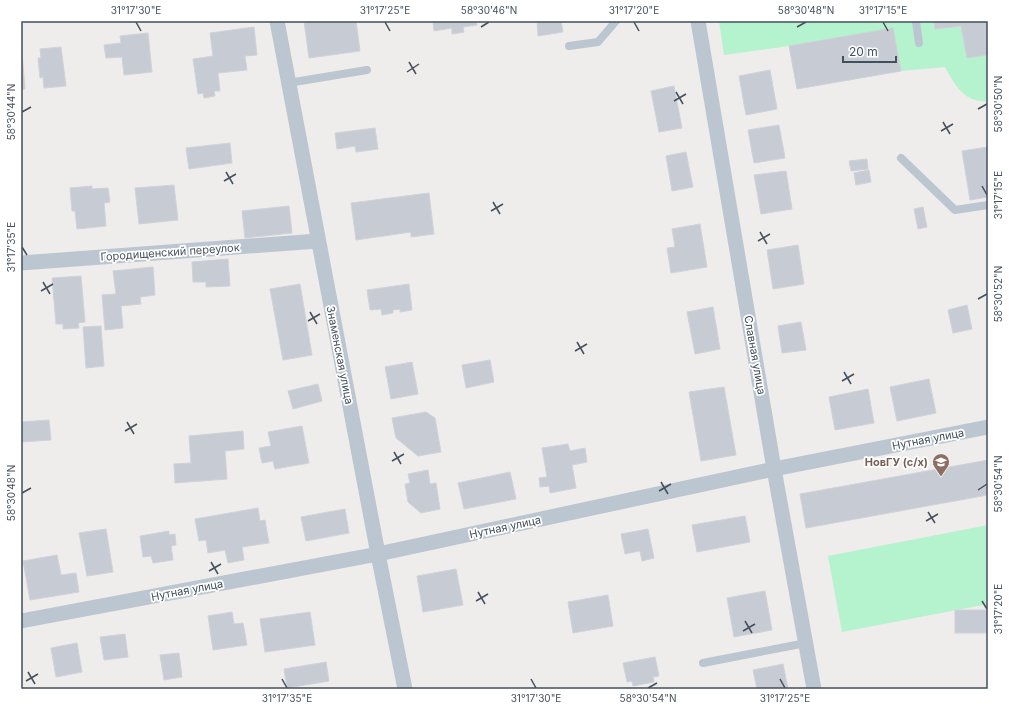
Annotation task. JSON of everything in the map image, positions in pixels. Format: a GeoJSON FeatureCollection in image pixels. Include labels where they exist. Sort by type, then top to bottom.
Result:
{"type":"FeatureCollection","features":[{"type":"Feature","properties":{"kind":"street","name":"Знаменская улица"},"geometry":{"type":"LineString","coordinates":[[277,21],[405,689]]}},
{"type":"Feature","properties":{"kind":"street","name":"Славная улица"},"geometry":{"type":"LineString","coordinates":[[698,21],[774,469],[814,689]]}},
{"type":"Feature","properties":{"kind":"street","name":"Городищенский переулок"},"geometry":{"type":"LineString","coordinates":[[21,263],[318,241]]}},
{"type":"Feature","properties":{"kind":"street","name":"Нутная улица"},"geometry":{"type":"LineString","coordinates":[[21,621],[378,554],[774,469],[988,427]]}},
{"type":"Feature","properties":{"kind":"lane"},"geometry":{"type":"LineString","coordinates":[[569,46],[598,42],[616,21]]}},
{"type":"Feature","properties":{"kind":"lane"},"geometry":{"type":"LineString","coordinates":[[916,21],[919,43]]}},
{"type":"Feature","properties":{"kind":"lane"},"geometry":{"type":"LineString","coordinates":[[288,83],[367,70]]}},
{"type":"Feature","properties":{"kind":"lane"},"geometry":{"type":"LineString","coordinates":[[901,158],[955,210],[988,206]]}},
{"type":"Feature","properties":{"kind":"lane"},"geometry":{"type":"LineString","coordinates":[[703,663],[806,643]]}},
{"type":"Feature","properties":{"kind":"green space"},"geometry":{"type":"Polygon","coordinates":[[[719,21],[988,21],[988,101],[980,101],[966,96],[961,92],[945,67],[901,71],[797,89],[789,46],[724,55],[719,21]]]}},
{"type":"Feature","properties":{"kind":"green space"},"geometry":{"type":"Polygon","coordinates":[[[988,525],[988,604],[842,632],[828,556],[988,525]]]}},
{"type":"Feature","properties":{"kind":"building"},"geometry":{"type":"Polygon","coordinates":[[[304,21],[356,21],[360,51],[309,58],[304,21]]]}},
{"type":"Feature","properties":{"kind":"building"},"geometry":{"type":"Polygon","coordinates":[[[433,21],[476,21],[477,25],[463,27],[464,32],[452,34],[452,28],[434,31],[433,21]]]}},
{"type":"Feature","properties":{"kind":"building"},"geometry":{"type":"Polygon","coordinates":[[[537,21],[561,21],[563,32],[538,36],[537,21]]]}},
{"type":"Feature","properties":{"kind":"building"},"geometry":{"type":"Polygon","coordinates":[[[934,21],[988,21],[988,55],[967,58],[961,26],[935,29],[934,21]]]}},
{"type":"Feature","properties":{"kind":"building"},"geometry":{"type":"Polygon","coordinates":[[[254,27],[257,55],[245,56],[247,70],[218,73],[220,91],[214,91],[215,96],[204,98],[203,93],[198,94],[193,59],[213,56],[210,33],[254,27]]]}},
{"type":"Feature","properties":{"kind":"building"},"geometry":{"type":"Polygon","coordinates":[[[893,28],[901,71],[797,89],[789,46],[893,28]]]}},
{"type":"Feature","properties":{"kind":"building"},"geometry":{"type":"Polygon","coordinates":[[[148,33],[152,72],[124,75],[122,57],[106,58],[104,45],[121,43],[120,36],[148,33]]]}},
{"type":"Feature","properties":{"kind":"building"},"geometry":{"type":"Polygon","coordinates":[[[21,41],[25,89],[21,90],[21,41]]]}},
{"type":"Feature","properties":{"kind":"building"},"geometry":{"type":"Polygon","coordinates":[[[61,47],[66,86],[44,88],[43,77],[40,78],[38,58],[41,58],[40,49],[61,47]]]}},
{"type":"Feature","properties":{"kind":"building"},"geometry":{"type":"Polygon","coordinates":[[[770,70],[777,109],[746,115],[739,76],[770,70]]]}},
{"type":"Feature","properties":{"kind":"building"},"geometry":{"type":"Polygon","coordinates":[[[674,86],[682,128],[659,132],[651,91],[674,86]]]}},
{"type":"Feature","properties":{"kind":"building"},"geometry":{"type":"Polygon","coordinates":[[[779,125],[785,158],[754,163],[748,130],[779,125]]]}},
{"type":"Feature","properties":{"kind":"building"},"geometry":{"type":"Polygon","coordinates":[[[375,128],[378,149],[356,152],[355,146],[337,149],[335,133],[375,128]]]}},
{"type":"Feature","properties":{"kind":"building"},"geometry":{"type":"Polygon","coordinates":[[[230,143],[232,163],[189,169],[186,148],[230,143]]]}},
{"type":"Feature","properties":{"kind":"building"},"geometry":{"type":"Polygon","coordinates":[[[988,147],[988,197],[970,200],[962,151],[988,147]]]}},
{"type":"Feature","properties":{"kind":"building"},"geometry":{"type":"Polygon","coordinates":[[[686,152],[693,187],[672,191],[666,156],[686,152]]]}},
{"type":"Feature","properties":{"kind":"building"},"geometry":{"type":"Polygon","coordinates":[[[867,159],[868,169],[851,171],[849,161],[867,159]]]}},
{"type":"Feature","properties":{"kind":"building"},"geometry":{"type":"Polygon","coordinates":[[[869,170],[871,182],[856,185],[854,173],[869,170]]]}},
{"type":"Feature","properties":{"kind":"building"},"geometry":{"type":"Polygon","coordinates":[[[786,171],[792,209],[761,214],[754,175],[786,171]]]}},
{"type":"Feature","properties":{"kind":"building"},"geometry":{"type":"Polygon","coordinates":[[[174,185],[178,220],[139,224],[135,188],[174,185]]]}},
{"type":"Feature","properties":{"kind":"building"},"geometry":{"type":"Polygon","coordinates":[[[92,186],[92,189],[108,188],[110,202],[104,203],[106,226],[77,229],[75,211],[72,211],[70,188],[92,186]]]}},
{"type":"Feature","properties":{"kind":"building"},"geometry":{"type":"Polygon","coordinates":[[[429,193],[434,234],[411,237],[411,232],[356,240],[351,203],[429,193]]]}},
{"type":"Feature","properties":{"kind":"building"},"geometry":{"type":"Polygon","coordinates":[[[289,206],[292,233],[245,238],[242,211],[289,206]]]}},
{"type":"Feature","properties":{"kind":"building"},"geometry":{"type":"Polygon","coordinates":[[[923,207],[927,227],[918,229],[914,209],[923,207]]]}},
{"type":"Feature","properties":{"kind":"building"},"geometry":{"type":"Polygon","coordinates":[[[700,224],[707,267],[671,273],[667,248],[675,247],[672,229],[700,224]]]}},
{"type":"Feature","properties":{"kind":"building"},"geometry":{"type":"Polygon","coordinates":[[[798,245],[804,284],[773,289],[767,250],[798,245]]]}},
{"type":"Feature","properties":{"kind":"building"},"geometry":{"type":"Polygon","coordinates":[[[228,259],[230,286],[206,287],[206,282],[193,282],[192,262],[228,259]]]}},
{"type":"Feature","properties":{"kind":"building"},"geometry":{"type":"Polygon","coordinates":[[[153,267],[155,295],[140,297],[141,304],[121,306],[123,328],[105,330],[102,295],[116,294],[113,271],[153,267]]]}},
{"type":"Feature","properties":{"kind":"building"},"geometry":{"type":"Polygon","coordinates":[[[81,276],[85,322],[78,323],[79,328],[63,329],[63,324],[56,324],[52,278],[81,276]]]}},
{"type":"Feature","properties":{"kind":"building"},"geometry":{"type":"Polygon","coordinates":[[[300,284],[312,355],[283,360],[270,289],[300,284]]]}},
{"type":"Feature","properties":{"kind":"building"},"geometry":{"type":"Polygon","coordinates":[[[409,284],[412,310],[400,312],[400,309],[393,310],[393,313],[382,315],[381,309],[370,310],[367,290],[409,284]]]}},
{"type":"Feature","properties":{"kind":"building"},"geometry":{"type":"Polygon","coordinates":[[[967,305],[972,329],[953,333],[948,310],[967,305]]]}},
{"type":"Feature","properties":{"kind":"building"},"geometry":{"type":"Polygon","coordinates":[[[713,307],[720,349],[695,354],[687,312],[713,307]]]}},
{"type":"Feature","properties":{"kind":"building"},"geometry":{"type":"Polygon","coordinates":[[[801,322],[806,350],[782,353],[778,326],[801,322]]]}},
{"type":"Feature","properties":{"kind":"building"},"geometry":{"type":"Polygon","coordinates":[[[101,326],[104,366],[86,368],[83,327],[101,326]]]}},
{"type":"Feature","properties":{"kind":"building"},"geometry":{"type":"Polygon","coordinates":[[[490,360],[494,382],[466,388],[462,365],[490,360]]]}},
{"type":"Feature","properties":{"kind":"building"},"geometry":{"type":"Polygon","coordinates":[[[412,362],[418,394],[391,399],[385,367],[412,362]]]}},
{"type":"Feature","properties":{"kind":"building"},"geometry":{"type":"Polygon","coordinates":[[[929,379],[936,413],[897,421],[890,387],[929,379]]]}},
{"type":"Feature","properties":{"kind":"building"},"geometry":{"type":"Polygon","coordinates":[[[318,384],[322,401],[293,409],[288,391],[318,384]]]}},
{"type":"Feature","properties":{"kind":"building"},"geometry":{"type":"Polygon","coordinates":[[[724,387],[736,455],[701,461],[689,392],[724,387]]]}},
{"type":"Feature","properties":{"kind":"building"},"geometry":{"type":"Polygon","coordinates":[[[868,389],[874,423],[835,430],[829,397],[868,389]]]}},
{"type":"Feature","properties":{"kind":"building"},"geometry":{"type":"Polygon","coordinates":[[[426,412],[435,418],[441,452],[418,456],[396,438],[392,418],[426,412]]]}},
{"type":"Feature","properties":{"kind":"building"},"geometry":{"type":"Polygon","coordinates":[[[49,420],[51,440],[21,442],[21,422],[49,420]]]}},
{"type":"Feature","properties":{"kind":"building"},"geometry":{"type":"Polygon","coordinates":[[[302,426],[309,463],[275,469],[273,461],[262,463],[259,448],[271,446],[268,432],[302,426]]]}},
{"type":"Feature","properties":{"kind":"building"},"geometry":{"type":"Polygon","coordinates":[[[243,431],[244,449],[225,451],[227,479],[175,483],[174,464],[191,463],[189,436],[243,431]]]}},
{"type":"Feature","properties":{"kind":"building"},"geometry":{"type":"Polygon","coordinates":[[[568,444],[570,451],[585,448],[587,462],[572,465],[576,488],[550,493],[549,486],[540,487],[539,478],[547,477],[542,448],[568,444]]]}},
{"type":"Feature","properties":{"kind":"building","name":"НовГУ (с/х)"},"geometry":{"type":"Polygon","coordinates":[[[988,460],[988,495],[806,528],[800,494],[988,460]]]}},
{"type":"Feature","properties":{"kind":"building"},"geometry":{"type":"Polygon","coordinates":[[[428,470],[430,484],[436,483],[440,509],[421,513],[408,502],[405,484],[410,483],[408,474],[428,470]]]}},
{"type":"Feature","properties":{"kind":"building"},"geometry":{"type":"Polygon","coordinates":[[[510,472],[516,499],[464,509],[458,483],[510,472]]]}},
{"type":"Feature","properties":{"kind":"building"},"geometry":{"type":"Polygon","coordinates":[[[258,508],[260,521],[265,520],[269,543],[242,547],[244,560],[228,563],[225,550],[208,553],[206,540],[199,541],[195,519],[258,508]]]}},
{"type":"Feature","properties":{"kind":"building"},"geometry":{"type":"Polygon","coordinates":[[[345,509],[349,533],[306,541],[301,517],[345,509]]]}},
{"type":"Feature","properties":{"kind":"building"},"geometry":{"type":"Polygon","coordinates":[[[745,516],[750,542],[697,552],[692,525],[745,516]]]}},
{"type":"Feature","properties":{"kind":"building"},"geometry":{"type":"Polygon","coordinates":[[[106,529],[113,572],[87,576],[79,533],[106,529]]]}},
{"type":"Feature","properties":{"kind":"building"},"geometry":{"type":"Polygon","coordinates":[[[648,529],[654,558],[642,561],[640,551],[625,554],[621,534],[648,529]]]}},
{"type":"Feature","properties":{"kind":"building"},"geometry":{"type":"Polygon","coordinates":[[[169,531],[169,535],[175,534],[176,545],[171,546],[173,560],[153,563],[151,556],[143,557],[140,536],[169,531]]]}},
{"type":"Feature","properties":{"kind":"building"},"geometry":{"type":"Polygon","coordinates":[[[57,555],[61,575],[76,573],[79,592],[30,600],[23,561],[57,555]]]}},
{"type":"Feature","properties":{"kind":"building"},"geometry":{"type":"Polygon","coordinates":[[[456,569],[463,605],[423,612],[417,576],[456,569]]]}},
{"type":"Feature","properties":{"kind":"building"},"geometry":{"type":"Polygon","coordinates":[[[765,591],[772,630],[734,637],[727,598],[765,591]]]}},
{"type":"Feature","properties":{"kind":"building"},"geometry":{"type":"Polygon","coordinates":[[[608,595],[613,626],[573,633],[568,602],[608,595]]]}},
{"type":"Feature","properties":{"kind":"building"},"geometry":{"type":"Polygon","coordinates":[[[955,610],[988,610],[988,633],[955,633],[955,610]]]}},
{"type":"Feature","properties":{"kind":"building"},"geometry":{"type":"Polygon","coordinates":[[[232,612],[234,624],[243,623],[247,645],[213,650],[208,616],[232,612]]]}},
{"type":"Feature","properties":{"kind":"building"},"geometry":{"type":"Polygon","coordinates":[[[310,612],[315,645],[265,652],[260,619],[310,612]]]}},
{"type":"Feature","properties":{"kind":"building"},"geometry":{"type":"Polygon","coordinates":[[[125,634],[128,657],[104,660],[100,637],[125,634]]]}},
{"type":"Feature","properties":{"kind":"building"},"geometry":{"type":"Polygon","coordinates":[[[77,643],[82,672],[56,677],[51,648],[77,643]]]}},
{"type":"Feature","properties":{"kind":"building"},"geometry":{"type":"Polygon","coordinates":[[[179,653],[182,677],[164,680],[160,655],[179,653]]]}},
{"type":"Feature","properties":{"kind":"building"},"geometry":{"type":"Polygon","coordinates":[[[655,657],[659,676],[653,677],[654,682],[633,686],[632,681],[627,682],[623,663],[655,657]]]}},
{"type":"Feature","properties":{"kind":"building"},"geometry":{"type":"Polygon","coordinates":[[[326,662],[329,681],[287,688],[284,669],[326,662]]]}},
{"type":"Feature","properties":{"kind":"building"},"geometry":{"type":"Polygon","coordinates":[[[783,664],[788,689],[757,689],[753,670],[783,664]]]}},
{"type":"Feature","properties":{"kind":"place","name":"НовГУ (с/х)"},"geometry":{"type":"Point","coordinates":[941,477]}}]}
